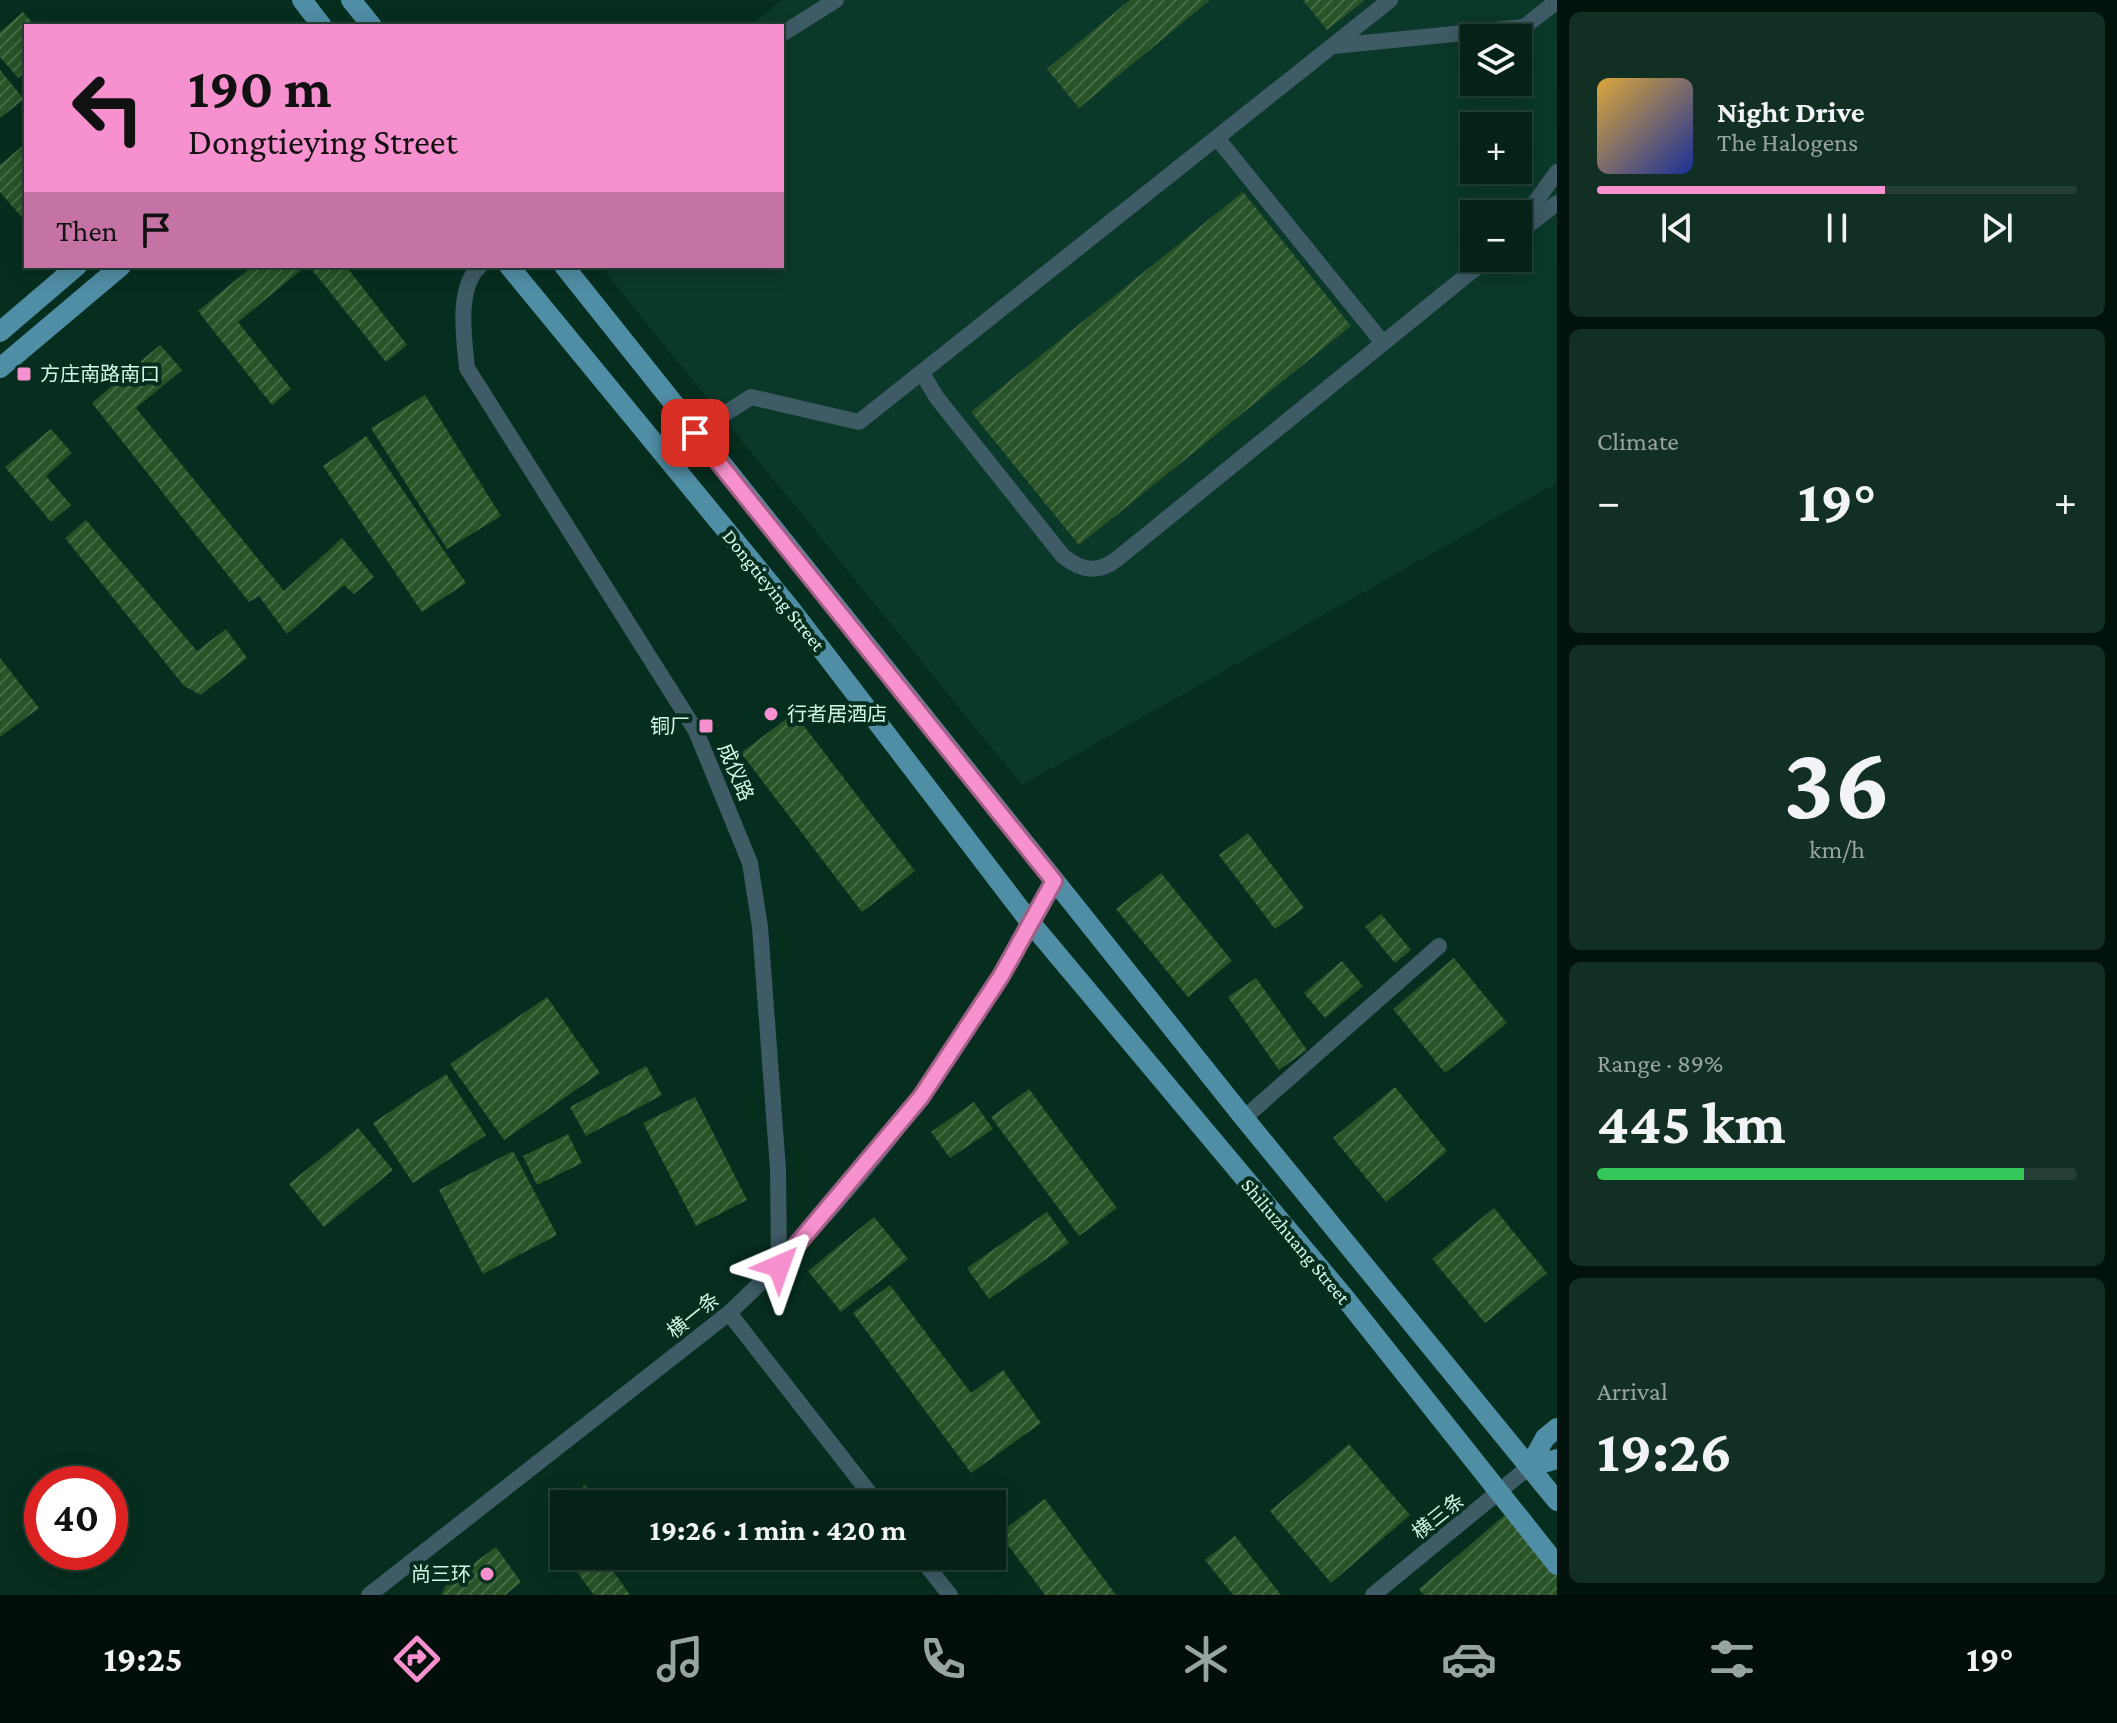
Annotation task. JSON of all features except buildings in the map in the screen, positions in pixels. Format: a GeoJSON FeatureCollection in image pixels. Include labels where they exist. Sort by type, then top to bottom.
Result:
{"type":"FeatureCollection","features":[{"type":"Feature","properties":{"kind":"main road"},"geometry":{"type":"LineString","coordinates":[[302,0],[320,24]]}},
{"type":"Feature","properties":{"kind":"main road"},"geometry":{"type":"LineString","coordinates":[[351,0],[365,23]]}},
{"type":"Feature","properties":{"kind":"main road"},"geometry":{"type":"LineString","coordinates":[[0,332],[75,268]]}},
{"type":"Feature","properties":{"kind":"main road"},"geometry":{"type":"LineString","coordinates":[[0,368],[119,268]]}},
{"type":"Feature","properties":{"kind":"main road","name":"Dongtieying Street"},"geometry":{"type":"LineString","coordinates":[[511,268],[790,608],[1030,922]]}},
{"type":"Feature","properties":{"kind":"main road","name":"Dongtieying Street"},"geometry":{"type":"LineString","coordinates":[[566,268],[1054,881]]}},
{"type":"Feature","properties":{"kind":"main road","name":"Shiliuzhuang Street"},"geometry":{"type":"LineString","coordinates":[[1054,881],[1557,1501]]}},
{"type":"Feature","properties":{"kind":"main road","name":"Shiliuzhuang Street"},"geometry":{"type":"LineString","coordinates":[[1030,922],[1345,1298],[1557,1565]]}},
{"type":"Feature","properties":{"kind":"main road"},"geometry":{"type":"LineString","coordinates":[[1529,1467],[1545,1438],[1557,1428]]}},
{"type":"Feature","properties":{"kind":"main road"},"geometry":{"type":"LineString","coordinates":[[1529,1467],[1557,1459]]}},
{"type":"Feature","properties":{"kind":"street"},"geometry":{"type":"LineString","coordinates":[[784,33],[836,0]]}},
{"type":"Feature","properties":{"kind":"street"},"geometry":{"type":"LineString","coordinates":[[695,433],[751,397],[859,422],[1390,0]]}},
{"type":"Feature","properties":{"kind":"street"},"geometry":{"type":"LineString","coordinates":[[1332,46],[1524,27],[1557,1]]}},
{"type":"Feature","properties":{"kind":"street"},"geometry":{"type":"LineString","coordinates":[[1217,138],[1383,343]]}},
{"type":"Feature","properties":{"kind":"street"},"geometry":{"type":"LineString","coordinates":[[1532,207],[1557,172]]}},
{"type":"Feature","properties":{"kind":"street"},"geometry":{"type":"LineString","coordinates":[[1532,223],[1557,203]]}},
{"type":"Feature","properties":{"kind":"street","name":"成仪路"},"geometry":{"type":"LineString","coordinates":[[478,268],[472,273],[467,292],[464,340],[467,368],[696,731],[750,863],[760,927],[777,1154],[779,1266]]}},
{"type":"Feature","properties":{"kind":"street"},"geometry":{"type":"LineString","coordinates":[[922,373],[937,398],[1063,556],[1078,568],[1092,570],[1107,567],[1471,272]]}},
{"type":"Feature","properties":{"kind":"street","name":"横一条"},"geometry":{"type":"LineString","coordinates":[[369,1595],[729,1313],[779,1266],[921,1097],[1001,976],[1054,881]]}},
{"type":"Feature","properties":{"kind":"street"},"geometry":{"type":"LineString","coordinates":[[1244,1118],[1439,946]]}},
{"type":"Feature","properties":{"kind":"street"},"geometry":{"type":"LineString","coordinates":[[729,1313],[867,1490]]}},
{"type":"Feature","properties":{"kind":"street","name":"横三条"},"geometry":{"type":"LineString","coordinates":[[1373,1595],[1529,1467]]}},
{"type":"Feature","properties":{"kind":"street"},"geometry":{"type":"LineString","coordinates":[[930,1570],[950,1595]]}},
{"type":"Feature","properties":{"kind":"shaded area"},"geometry":{"type":"Polygon","coordinates":[[[782,0],[1557,0],[1557,483],[1022,785],[602,268],[784,268],[784,24],[752,24],[782,0]]]}},
{"type":"Feature","properties":{"kind":"place","name":"方庄南路南口"},"geometry":{"type":"Point","coordinates":[24,374]}},
{"type":"Feature","properties":{"kind":"place","name":"行者居酒店"},"geometry":{"type":"Point","coordinates":[771,714]}},
{"type":"Feature","properties":{"kind":"place","name":"铜厂"},"geometry":{"type":"Point","coordinates":[706,726]}},
{"type":"Feature","properties":{"kind":"place","name":"尚三环"},"geometry":{"type":"Point","coordinates":[487,1574]}},
{"type":"Feature","properties":{"kind":"route"},"geometry":{"type":"LineString","coordinates":[[695,433],[1054,881],[1001,976],[921,1097],[856,1179],[779,1266]]}}]}
